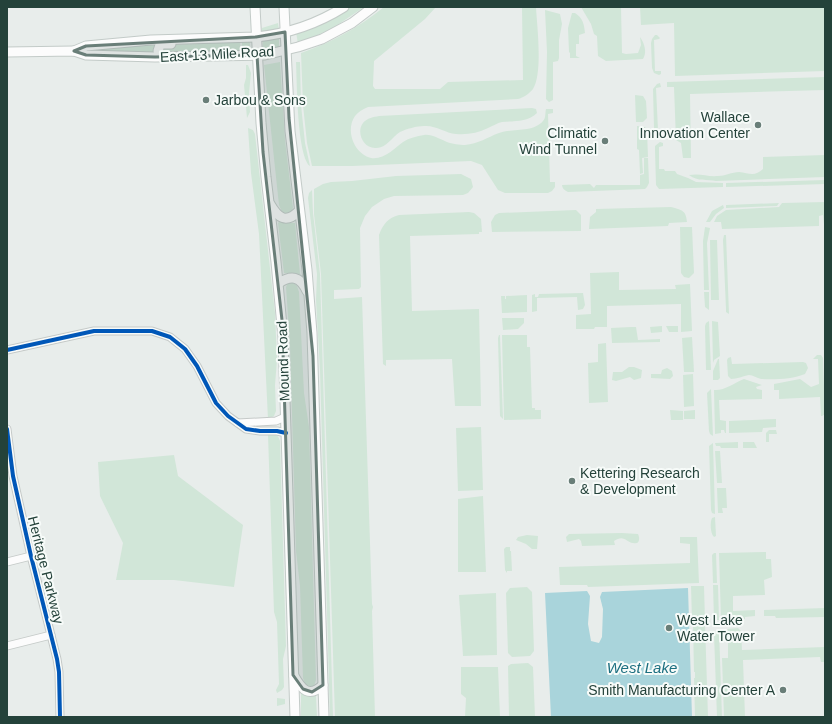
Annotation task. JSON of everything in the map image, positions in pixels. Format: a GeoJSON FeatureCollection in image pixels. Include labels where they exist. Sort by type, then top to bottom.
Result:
{"type":"FeatureCollection","features":[{"type":"Feature","properties":{"kind":"main road","name":"Mound Road"},"geometry":{"type":"LineString","coordinates":[[255,7],[261,129],[283,338],[295,717]]}},
{"type":"Feature","properties":{"kind":"main road","name":"Mound Road"},"geometry":{"type":"LineString","coordinates":[[284,7],[290,124],[309,294],[313,364],[324,717]]}},
{"type":"Feature","properties":{"kind":"main road","name":"East 13 Mile Road"},"geometry":{"type":"LineString","coordinates":[[74,51],[86,46],[151,40],[256,37],[285,32],[317,22],[344,7]]}},
{"type":"Feature","properties":{"kind":"main road","name":"East 13 Mile Road"},"geometry":{"type":"LineString","coordinates":[[7,52],[74,51],[86,55],[161,57],[257,55],[286,51],[334,34],[372,8]]}},
{"type":"Feature","properties":{"kind":"main road"},"geometry":{"type":"LineString","coordinates":[[161,57],[158,51],[160,46],[163,44],[192,43],[195,39]]}},
{"type":"Feature","properties":{"kind":"main road"},"geometry":{"type":"LineString","coordinates":[[269,203],[278,215],[285,218],[293,216],[300,210]]}},
{"type":"Feature","properties":{"kind":"main road"},"geometry":{"type":"LineString","coordinates":[[278,283],[288,278],[296,278],[302,283],[309,294]]}},
{"type":"Feature","properties":{"kind":"main road"},"geometry":{"type":"LineString","coordinates":[[293,675],[299,685],[306,691],[315,691],[323,685]]}},
{"type":"Feature","properties":{"kind":"street"},"geometry":{"type":"LineString","coordinates":[[7,350],[94,332],[124,330],[158,333],[170,337],[185,349],[197,366],[212,397],[220,409],[228,416],[246,429],[286,433]]}},
{"type":"Feature","properties":{"kind":"street"},"geometry":{"type":"LineString","coordinates":[[238,423],[276,421],[286,417]]}},
{"type":"Feature","properties":{"kind":"street","name":"Heritage Parkway"},"geometry":{"type":"LineString","coordinates":[[7,429],[13,476],[59,672],[60,717]]}},
{"type":"Feature","properties":{"kind":"street"},"geometry":{"type":"LineString","coordinates":[[7,562],[31,556]]}},
{"type":"Feature","properties":{"kind":"street"},"geometry":{"type":"LineString","coordinates":[[7,646],[51,635]]}},
{"type":"Feature","properties":{"kind":"highlighted area"},"geometry":{"type":"Polygon","coordinates":[[[285,32],[289,118],[313,356],[323,685],[312,692],[303,689],[293,675],[282,320],[263,152],[257,55],[155,57],[86,55],[74,51],[86,46],[256,37],[285,32]]]}},
{"type":"Feature","properties":{"kind":"green space"},"geometry":{"type":"Polygon","coordinates":[[[349,7],[364,7],[333,28],[298,44],[296,32],[349,7]]]}},
{"type":"Feature","properties":{"kind":"green space"},"geometry":{"type":"Polygon","coordinates":[[[384,7],[436,7],[425,19],[374,61],[373,86],[375,89],[440,89],[448,82],[523,80],[522,7],[536,7],[539,49],[538,72],[533,89],[522,98],[518,99],[368,107],[359,112],[352,122],[351,134],[356,147],[360,152],[371,158],[380,157],[389,153],[413,137],[424,135],[433,136],[454,144],[463,145],[479,142],[504,132],[528,129],[539,125],[544,120],[546,109],[553,109],[553,113],[548,114],[550,182],[555,182],[555,187],[552,191],[548,193],[505,193],[498,190],[482,165],[471,161],[352,166],[312,166],[307,143],[303,105],[301,53],[344,34],[364,22],[384,7]]]}},
{"type":"Feature","properties":{"kind":"green space"},"geometry":{"type":"Polygon","coordinates":[[[581,7],[621,7],[622,53],[638,53],[641,45],[640,37],[645,48],[643,59],[606,61],[598,56],[597,36],[594,34],[591,24],[581,7]]]}},
{"type":"Feature","properties":{"kind":"green space"},"geometry":{"type":"Polygon","coordinates":[[[640,7],[825,7],[825,71],[675,76],[674,23],[641,25],[640,7]]]}},
{"type":"Feature","properties":{"kind":"green space"},"geometry":{"type":"Polygon","coordinates":[[[545,10],[560,14],[562,24],[559,40],[559,58],[558,61],[553,62],[553,100],[549,102],[546,99],[547,52],[545,10]]]}},
{"type":"Feature","properties":{"kind":"green space"},"geometry":{"type":"Polygon","coordinates":[[[572,13],[575,13],[580,17],[584,27],[585,33],[579,35],[579,44],[576,44],[576,56],[580,58],[570,58],[568,28],[572,13]]]}},
{"type":"Feature","properties":{"kind":"green space"},"geometry":{"type":"Polygon","coordinates":[[[278,23],[279,30],[262,32],[262,28],[278,23]]]}},
{"type":"Feature","properties":{"kind":"green space"},"geometry":{"type":"Polygon","coordinates":[[[655,35],[660,38],[654,40],[655,71],[661,71],[661,74],[659,75],[654,73],[652,68],[651,43],[655,35]]]}},
{"type":"Feature","properties":{"kind":"green space"},"geometry":{"type":"Polygon","coordinates":[[[279,38],[279,48],[263,51],[263,40],[279,38]]]}},
{"type":"Feature","properties":{"kind":"green space"},"geometry":{"type":"Polygon","coordinates":[[[242,40],[250,41],[250,51],[242,52],[242,40]]]}},
{"type":"Feature","properties":{"kind":"green space"},"geometry":{"type":"Polygon","coordinates":[[[240,41],[241,52],[163,53],[162,48],[166,45],[240,41]]]}},
{"type":"Feature","properties":{"kind":"green space"},"geometry":{"type":"Polygon","coordinates":[[[155,44],[154,53],[87,52],[86,49],[155,44]]]}},
{"type":"Feature","properties":{"kind":"green space"},"geometry":{"type":"Polygon","coordinates":[[[280,62],[285,140],[293,208],[291,212],[287,214],[282,212],[279,205],[264,65],[280,62]]]}},
{"type":"Feature","properties":{"kind":"green space"},"geometry":{"type":"Polygon","coordinates":[[[296,62],[300,62],[301,105],[305,143],[310,166],[302,148],[300,134],[296,62]]]}},
{"type":"Feature","properties":{"kind":"green space"},"geometry":{"type":"Polygon","coordinates":[[[246,65],[248,65],[251,73],[249,93],[250,112],[247,118],[244,85],[246,78],[246,65]]]}},
{"type":"Feature","properties":{"kind":"green space"},"geometry":{"type":"Polygon","coordinates":[[[825,77],[825,90],[690,94],[691,158],[683,158],[681,143],[676,140],[674,87],[667,87],[667,82],[825,77]]]}},
{"type":"Feature","properties":{"kind":"green space"},"geometry":{"type":"Polygon","coordinates":[[[660,83],[661,87],[656,88],[658,130],[663,130],[662,134],[657,133],[654,128],[653,89],[660,83]]]}},
{"type":"Feature","properties":{"kind":"green space"},"geometry":{"type":"Polygon","coordinates":[[[635,95],[643,96],[646,101],[647,118],[643,122],[636,122],[635,95]]]}},
{"type":"Feature","properties":{"kind":"green space"},"geometry":{"type":"Polygon","coordinates":[[[536,109],[537,113],[529,118],[500,122],[484,130],[472,133],[456,134],[428,126],[408,129],[400,132],[386,145],[379,148],[367,145],[362,139],[360,131],[366,120],[379,116],[536,109]]]}},
{"type":"Feature","properties":{"kind":"green space"},"geometry":{"type":"Polygon","coordinates":[[[637,126],[645,127],[647,131],[648,157],[642,158],[643,173],[640,174],[639,150],[637,149],[637,126]]]}},
{"type":"Feature","properties":{"kind":"green space"},"geometry":{"type":"Polygon","coordinates":[[[248,128],[253,130],[255,134],[275,313],[277,360],[275,385],[276,411],[274,416],[268,419],[259,234],[251,173],[248,128]]]}},
{"type":"Feature","properties":{"kind":"green space"},"geometry":{"type":"Polygon","coordinates":[[[660,142],[663,143],[663,146],[659,147],[659,169],[664,169],[665,171],[675,171],[677,174],[696,182],[723,183],[723,187],[659,189],[656,185],[655,146],[660,142]]]}},
{"type":"Feature","properties":{"kind":"green space"},"geometry":{"type":"Polygon","coordinates":[[[825,155],[825,177],[716,181],[699,179],[689,175],[697,174],[718,176],[739,172],[755,174],[763,169],[763,157],[825,155]]]}},
{"type":"Feature","properties":{"kind":"green space"},"geometry":{"type":"Polygon","coordinates":[[[644,158],[648,158],[649,183],[645,189],[568,192],[562,187],[562,185],[590,184],[594,188],[596,185],[640,185],[640,175],[644,174],[644,158]]]}},
{"type":"Feature","properties":{"kind":"green space"},"geometry":{"type":"Polygon","coordinates":[[[461,174],[471,179],[473,187],[468,193],[463,195],[394,196],[384,199],[372,207],[365,216],[360,228],[361,287],[359,289],[334,290],[334,299],[362,297],[373,607],[375,717],[335,717],[321,274],[314,214],[314,189],[331,182],[396,176],[461,174]]]}},
{"type":"Feature","properties":{"kind":"green space"},"geometry":{"type":"Polygon","coordinates":[[[825,180],[825,184],[726,187],[726,183],[825,180]]]}},
{"type":"Feature","properties":{"kind":"green space"},"geometry":{"type":"Polygon","coordinates":[[[312,190],[320,274],[333,717],[330,717],[320,370],[316,300],[317,274],[308,198],[309,193],[312,190]]]}},
{"type":"Feature","properties":{"kind":"green space"},"geometry":{"type":"Polygon","coordinates":[[[825,202],[825,234],[823,215],[819,216],[819,226],[722,229],[721,222],[714,222],[717,216],[726,210],[779,207],[782,203],[825,202]]]}},
{"type":"Feature","properties":{"kind":"green space"},"geometry":{"type":"Polygon","coordinates":[[[779,203],[777,206],[726,208],[726,205],[779,203]]]}},
{"type":"Feature","properties":{"kind":"green space"},"geometry":{"type":"Polygon","coordinates":[[[723,205],[724,208],[716,214],[710,222],[706,222],[712,211],[723,205]]]}},
{"type":"Feature","properties":{"kind":"green space"},"geometry":{"type":"Polygon","coordinates":[[[671,207],[683,211],[686,215],[687,222],[669,223],[668,226],[589,229],[590,217],[596,212],[596,209],[671,207]]]}},
{"type":"Feature","properties":{"kind":"green space"},"geometry":{"type":"Polygon","coordinates":[[[576,210],[581,215],[581,231],[492,232],[491,222],[495,215],[499,213],[576,210]]]}},
{"type":"Feature","properties":{"kind":"green space"},"geometry":{"type":"Polygon","coordinates":[[[474,213],[481,219],[482,232],[479,232],[479,234],[410,236],[412,311],[479,309],[481,406],[455,406],[452,359],[386,360],[386,366],[383,364],[379,235],[386,222],[399,215],[474,213]]]}},
{"type":"Feature","properties":{"kind":"green space"},"geometry":{"type":"Polygon","coordinates":[[[279,222],[295,223],[300,274],[284,273],[279,222]]]}},
{"type":"Feature","properties":{"kind":"green space"},"geometry":{"type":"Polygon","coordinates":[[[680,227],[692,227],[694,273],[689,278],[684,277],[681,273],[680,227]]]}},
{"type":"Feature","properties":{"kind":"green space"},"geometry":{"type":"Polygon","coordinates":[[[705,227],[710,228],[707,243],[709,290],[704,290],[703,241],[705,227]]]}},
{"type":"Feature","properties":{"kind":"green space"},"geometry":{"type":"Polygon","coordinates":[[[724,235],[726,235],[729,314],[726,312],[724,235]]]}},
{"type":"Feature","properties":{"kind":"green space"},"geometry":{"type":"Polygon","coordinates":[[[710,240],[717,240],[719,300],[711,300],[710,240]]]}},
{"type":"Feature","properties":{"kind":"green space"},"geometry":{"type":"Polygon","coordinates":[[[619,272],[619,290],[676,289],[675,285],[690,284],[692,331],[681,332],[681,304],[607,306],[607,327],[576,329],[576,315],[591,314],[590,273],[619,272]]]}},
{"type":"Feature","properties":{"kind":"green space"},"geometry":{"type":"Polygon","coordinates":[[[292,282],[297,286],[299,292],[304,393],[309,427],[316,680],[314,686],[311,687],[305,684],[303,678],[300,586],[296,551],[290,345],[286,287],[288,283],[292,282]]]}},
{"type":"Feature","properties":{"kind":"green space"},"geometry":{"type":"Polygon","coordinates":[[[704,292],[709,292],[709,310],[705,307],[704,292]]]}},
{"type":"Feature","properties":{"kind":"green space"},"geometry":{"type":"Polygon","coordinates":[[[583,293],[585,305],[583,309],[578,310],[577,297],[537,298],[537,311],[532,312],[532,295],[535,294],[535,297],[538,297],[539,294],[583,293]]]}},
{"type":"Feature","properties":{"kind":"green space"},"geometry":{"type":"Polygon","coordinates":[[[527,295],[527,312],[502,313],[501,296],[505,296],[506,299],[506,296],[527,295]]]}},
{"type":"Feature","properties":{"kind":"green space"},"geometry":{"type":"Polygon","coordinates":[[[502,318],[524,318],[524,323],[518,329],[503,330],[502,318]]]}},
{"type":"Feature","properties":{"kind":"green space"},"geometry":{"type":"Polygon","coordinates":[[[709,321],[711,370],[706,370],[705,326],[709,321]]]}},
{"type":"Feature","properties":{"kind":"green space"},"geometry":{"type":"Polygon","coordinates":[[[712,321],[718,322],[720,356],[714,360],[713,363],[712,321]]]}},
{"type":"Feature","properties":{"kind":"green space"},"geometry":{"type":"Polygon","coordinates":[[[662,326],[662,332],[651,333],[650,327],[662,326]]]}},
{"type":"Feature","properties":{"kind":"green space"},"geometry":{"type":"Polygon","coordinates":[[[666,326],[678,326],[678,332],[669,332],[666,326]]]}},
{"type":"Feature","properties":{"kind":"green space"},"geometry":{"type":"Polygon","coordinates":[[[636,327],[638,340],[660,339],[660,342],[612,343],[611,328],[636,327]]]}},
{"type":"Feature","properties":{"kind":"green space"},"geometry":{"type":"Polygon","coordinates":[[[500,335],[503,419],[500,416],[500,335]]]}},
{"type":"Feature","properties":{"kind":"green space"},"geometry":{"type":"Polygon","coordinates":[[[502,335],[527,335],[527,347],[530,347],[532,408],[535,408],[535,410],[541,410],[541,419],[504,420],[502,335]]]}},
{"type":"Feature","properties":{"kind":"green space"},"geometry":{"type":"Polygon","coordinates":[[[692,337],[694,372],[684,372],[682,338],[692,337]]]}},
{"type":"Feature","properties":{"kind":"green space"},"geometry":{"type":"Polygon","coordinates":[[[606,343],[608,402],[589,403],[588,363],[598,362],[598,344],[606,343]]]}},
{"type":"Feature","properties":{"kind":"green space"},"geometry":{"type":"Polygon","coordinates":[[[817,355],[821,355],[823,358],[825,414],[822,416],[820,397],[779,399],[779,390],[774,390],[774,384],[800,379],[811,387],[819,384],[818,359],[813,359],[817,355]]]}},
{"type":"Feature","properties":{"kind":"green space"},"geometry":{"type":"Polygon","coordinates":[[[731,357],[732,364],[803,362],[806,363],[808,368],[805,374],[789,378],[761,379],[749,375],[731,379],[728,376],[727,360],[731,357]]]}},
{"type":"Feature","properties":{"kind":"green space"},"geometry":{"type":"Polygon","coordinates":[[[718,359],[720,378],[718,380],[713,380],[713,371],[718,359]]]}},
{"type":"Feature","properties":{"kind":"green space"},"geometry":{"type":"Polygon","coordinates":[[[629,367],[642,370],[641,378],[634,380],[630,377],[616,381],[612,380],[613,372],[622,372],[629,367]]]}},
{"type":"Feature","properties":{"kind":"green space"},"geometry":{"type":"Polygon","coordinates":[[[667,368],[672,371],[673,376],[670,379],[651,378],[651,374],[661,374],[662,370],[667,368]]]}},
{"type":"Feature","properties":{"kind":"green space"},"geometry":{"type":"Polygon","coordinates":[[[693,374],[694,406],[684,407],[683,375],[693,374]]]}},
{"type":"Feature","properties":{"kind":"green space"},"geometry":{"type":"Polygon","coordinates":[[[744,379],[762,385],[756,387],[757,389],[762,390],[762,399],[719,400],[720,420],[726,421],[726,433],[724,430],[721,430],[721,433],[715,434],[714,390],[725,388],[744,379]]]}},
{"type":"Feature","properties":{"kind":"green space"},"geometry":{"type":"Polygon","coordinates":[[[711,389],[713,436],[709,431],[707,393],[711,389]]]}},
{"type":"Feature","properties":{"kind":"green space"},"geometry":{"type":"Polygon","coordinates":[[[670,410],[683,411],[683,420],[671,420],[670,410]]]}},
{"type":"Feature","properties":{"kind":"green space"},"geometry":{"type":"Polygon","coordinates":[[[695,410],[695,419],[684,419],[684,411],[695,410]]]}},
{"type":"Feature","properties":{"kind":"green space"},"geometry":{"type":"Polygon","coordinates":[[[776,419],[776,427],[763,428],[762,432],[729,433],[729,421],[776,419]]]}},
{"type":"Feature","properties":{"kind":"green space"},"geometry":{"type":"Polygon","coordinates":[[[481,427],[483,490],[458,491],[456,428],[481,427]]]}},
{"type":"Feature","properties":{"kind":"green space"},"geometry":{"type":"Polygon","coordinates":[[[769,430],[776,430],[777,434],[769,434],[769,442],[766,442],[766,433],[769,430]]]}},
{"type":"Feature","properties":{"kind":"green space"},"geometry":{"type":"Polygon","coordinates":[[[269,434],[276,435],[280,441],[286,646],[283,659],[284,687],[277,693],[276,690],[279,684],[277,622],[274,612],[269,434]]]}},
{"type":"Feature","properties":{"kind":"green space"},"geometry":{"type":"Polygon","coordinates":[[[738,442],[738,448],[721,448],[720,446],[716,446],[715,443],[738,442]]]}},
{"type":"Feature","properties":{"kind":"green space"},"geometry":{"type":"Polygon","coordinates":[[[743,442],[754,442],[757,448],[743,448],[743,442]]]}},
{"type":"Feature","properties":{"kind":"green space"},"geometry":{"type":"Polygon","coordinates":[[[713,443],[715,514],[712,513],[711,510],[709,446],[713,443]]]}},
{"type":"Feature","properties":{"kind":"green space"},"geometry":{"type":"Polygon","coordinates":[[[715,451],[720,451],[722,483],[717,483],[715,451]]]}},
{"type":"Feature","properties":{"kind":"green space"},"geometry":{"type":"Polygon","coordinates":[[[174,455],[178,476],[243,525],[234,587],[174,580],[116,580],[123,543],[100,496],[98,462],[174,455]]]}},
{"type":"Feature","properties":{"kind":"green space"},"geometry":{"type":"Polygon","coordinates":[[[717,488],[726,488],[727,508],[722,508],[723,513],[718,513],[717,488]]]}},
{"type":"Feature","properties":{"kind":"green space"},"geometry":{"type":"Polygon","coordinates":[[[483,496],[486,572],[458,572],[458,499],[483,496]]]}},
{"type":"Feature","properties":{"kind":"green space"},"geometry":{"type":"Polygon","coordinates":[[[715,517],[716,536],[714,537],[711,530],[711,525],[712,518],[715,517]]]}},
{"type":"Feature","properties":{"kind":"green space"},"geometry":{"type":"Polygon","coordinates":[[[569,534],[638,534],[639,541],[635,543],[620,538],[614,541],[615,545],[582,546],[579,539],[567,542],[566,537],[569,534]]]}},
{"type":"Feature","properties":{"kind":"green space"},"geometry":{"type":"Polygon","coordinates":[[[527,535],[538,536],[537,549],[532,549],[526,544],[516,540],[518,537],[527,535]]]}},
{"type":"Feature","properties":{"kind":"green space"},"geometry":{"type":"Polygon","coordinates":[[[680,537],[697,537],[699,583],[588,587],[587,585],[560,585],[559,567],[690,563],[690,544],[680,543],[680,537]]]}},
{"type":"Feature","properties":{"kind":"green space"},"geometry":{"type":"Polygon","coordinates":[[[506,547],[510,547],[511,551],[512,571],[507,571],[507,573],[505,570],[504,549],[506,547]]]}},
{"type":"Feature","properties":{"kind":"green space"},"geometry":{"type":"Polygon","coordinates":[[[766,552],[766,559],[771,559],[772,577],[764,580],[765,595],[733,596],[733,611],[755,610],[755,616],[745,617],[745,619],[721,620],[719,553],[766,552]]]}},
{"type":"Feature","properties":{"kind":"green space"},"geometry":{"type":"Polygon","coordinates":[[[716,553],[717,583],[713,583],[712,555],[716,553]]]}},
{"type":"Feature","properties":{"kind":"green space"},"geometry":{"type":"Polygon","coordinates":[[[713,585],[718,585],[719,620],[714,620],[713,585]]]}},
{"type":"Feature","properties":{"kind":"green space"},"geometry":{"type":"Polygon","coordinates":[[[691,586],[704,586],[705,621],[692,621],[691,586]]]}},
{"type":"Feature","properties":{"kind":"green space"},"geometry":{"type":"Polygon","coordinates":[[[527,587],[532,592],[534,651],[530,656],[512,657],[508,653],[506,593],[510,588],[527,587]]]}},
{"type":"Feature","properties":{"kind":"green space"},"geometry":{"type":"Polygon","coordinates":[[[496,593],[497,655],[463,656],[459,595],[496,593]]]}},
{"type":"Feature","properties":{"kind":"green space"},"geometry":{"type":"Polygon","coordinates":[[[825,608],[825,617],[776,618],[775,616],[764,616],[764,610],[825,608]]]}},
{"type":"Feature","properties":{"kind":"green space"},"geometry":{"type":"Polygon","coordinates":[[[705,623],[708,717],[695,717],[693,624],[705,623]]]}},
{"type":"Feature","properties":{"kind":"green space"},"geometry":{"type":"Polygon","coordinates":[[[738,628],[741,631],[742,650],[825,647],[825,662],[821,662],[820,657],[743,660],[745,717],[724,717],[722,658],[728,658],[728,638],[733,637],[733,634],[727,634],[727,629],[738,628]]]}},
{"type":"Feature","properties":{"kind":"green space"},"geometry":{"type":"Polygon","coordinates":[[[719,629],[722,717],[717,717],[714,634],[719,629]]]}},
{"type":"Feature","properties":{"kind":"green space"},"geometry":{"type":"Polygon","coordinates":[[[528,663],[533,667],[535,717],[509,717],[508,666],[511,664],[528,663]]]}},
{"type":"Feature","properties":{"kind":"green space"},"geometry":{"type":"Polygon","coordinates":[[[461,667],[498,667],[500,717],[465,717],[466,698],[461,694],[461,667]]]}},
{"type":"Feature","properties":{"kind":"green space"},"geometry":{"type":"Polygon","coordinates":[[[301,693],[309,696],[316,696],[317,717],[301,717],[301,693]]]}},
{"type":"Feature","properties":{"kind":"green space"},"geometry":{"type":"Polygon","coordinates":[[[277,698],[285,699],[285,704],[277,706],[277,698]]]}},
{"type":"Feature","properties":{"kind":"water","name":"West Lake"},"geometry":{"type":"Polygon","coordinates":[[[688,588],[692,717],[551,717],[545,593],[587,591],[590,596],[588,624],[591,641],[599,643],[602,637],[603,609],[600,597],[602,592],[688,588]]]}},
{"type":"Feature","properties":{"kind":"cycle path"},"geometry":{"type":"LineString","coordinates":[[7,350],[94,331],[152,331],[170,337],[185,349],[197,366],[216,403],[228,416],[246,429],[286,433]]}},
{"type":"Feature","properties":{"kind":"cycle path"},"geometry":{"type":"LineString","coordinates":[[7,429],[13,476],[31,556],[57,659],[59,672],[60,717]]}},
{"type":"Feature","properties":{"kind":"place","name":"Jarbou & Sons"},"geometry":{"type":"Point","coordinates":[206,100]}},
{"type":"Feature","properties":{"kind":"place","name":"Wallace Innovation Center"},"geometry":{"type":"Point","coordinates":[758,125]}},
{"type":"Feature","properties":{"kind":"place","name":"Climatic Wind Tunnel"},"geometry":{"type":"Point","coordinates":[605,141]}},
{"type":"Feature","properties":{"kind":"place","name":"Kettering Research & Development"},"geometry":{"type":"Point","coordinates":[572,481]}},
{"type":"Feature","properties":{"kind":"place","name":"West Lake Water Tower"},"geometry":{"type":"Point","coordinates":[669,628]}},
{"type":"Feature","properties":{"kind":"place","name":"Smith Manufacturing Center A"},"geometry":{"type":"Point","coordinates":[783,690]}}]}
